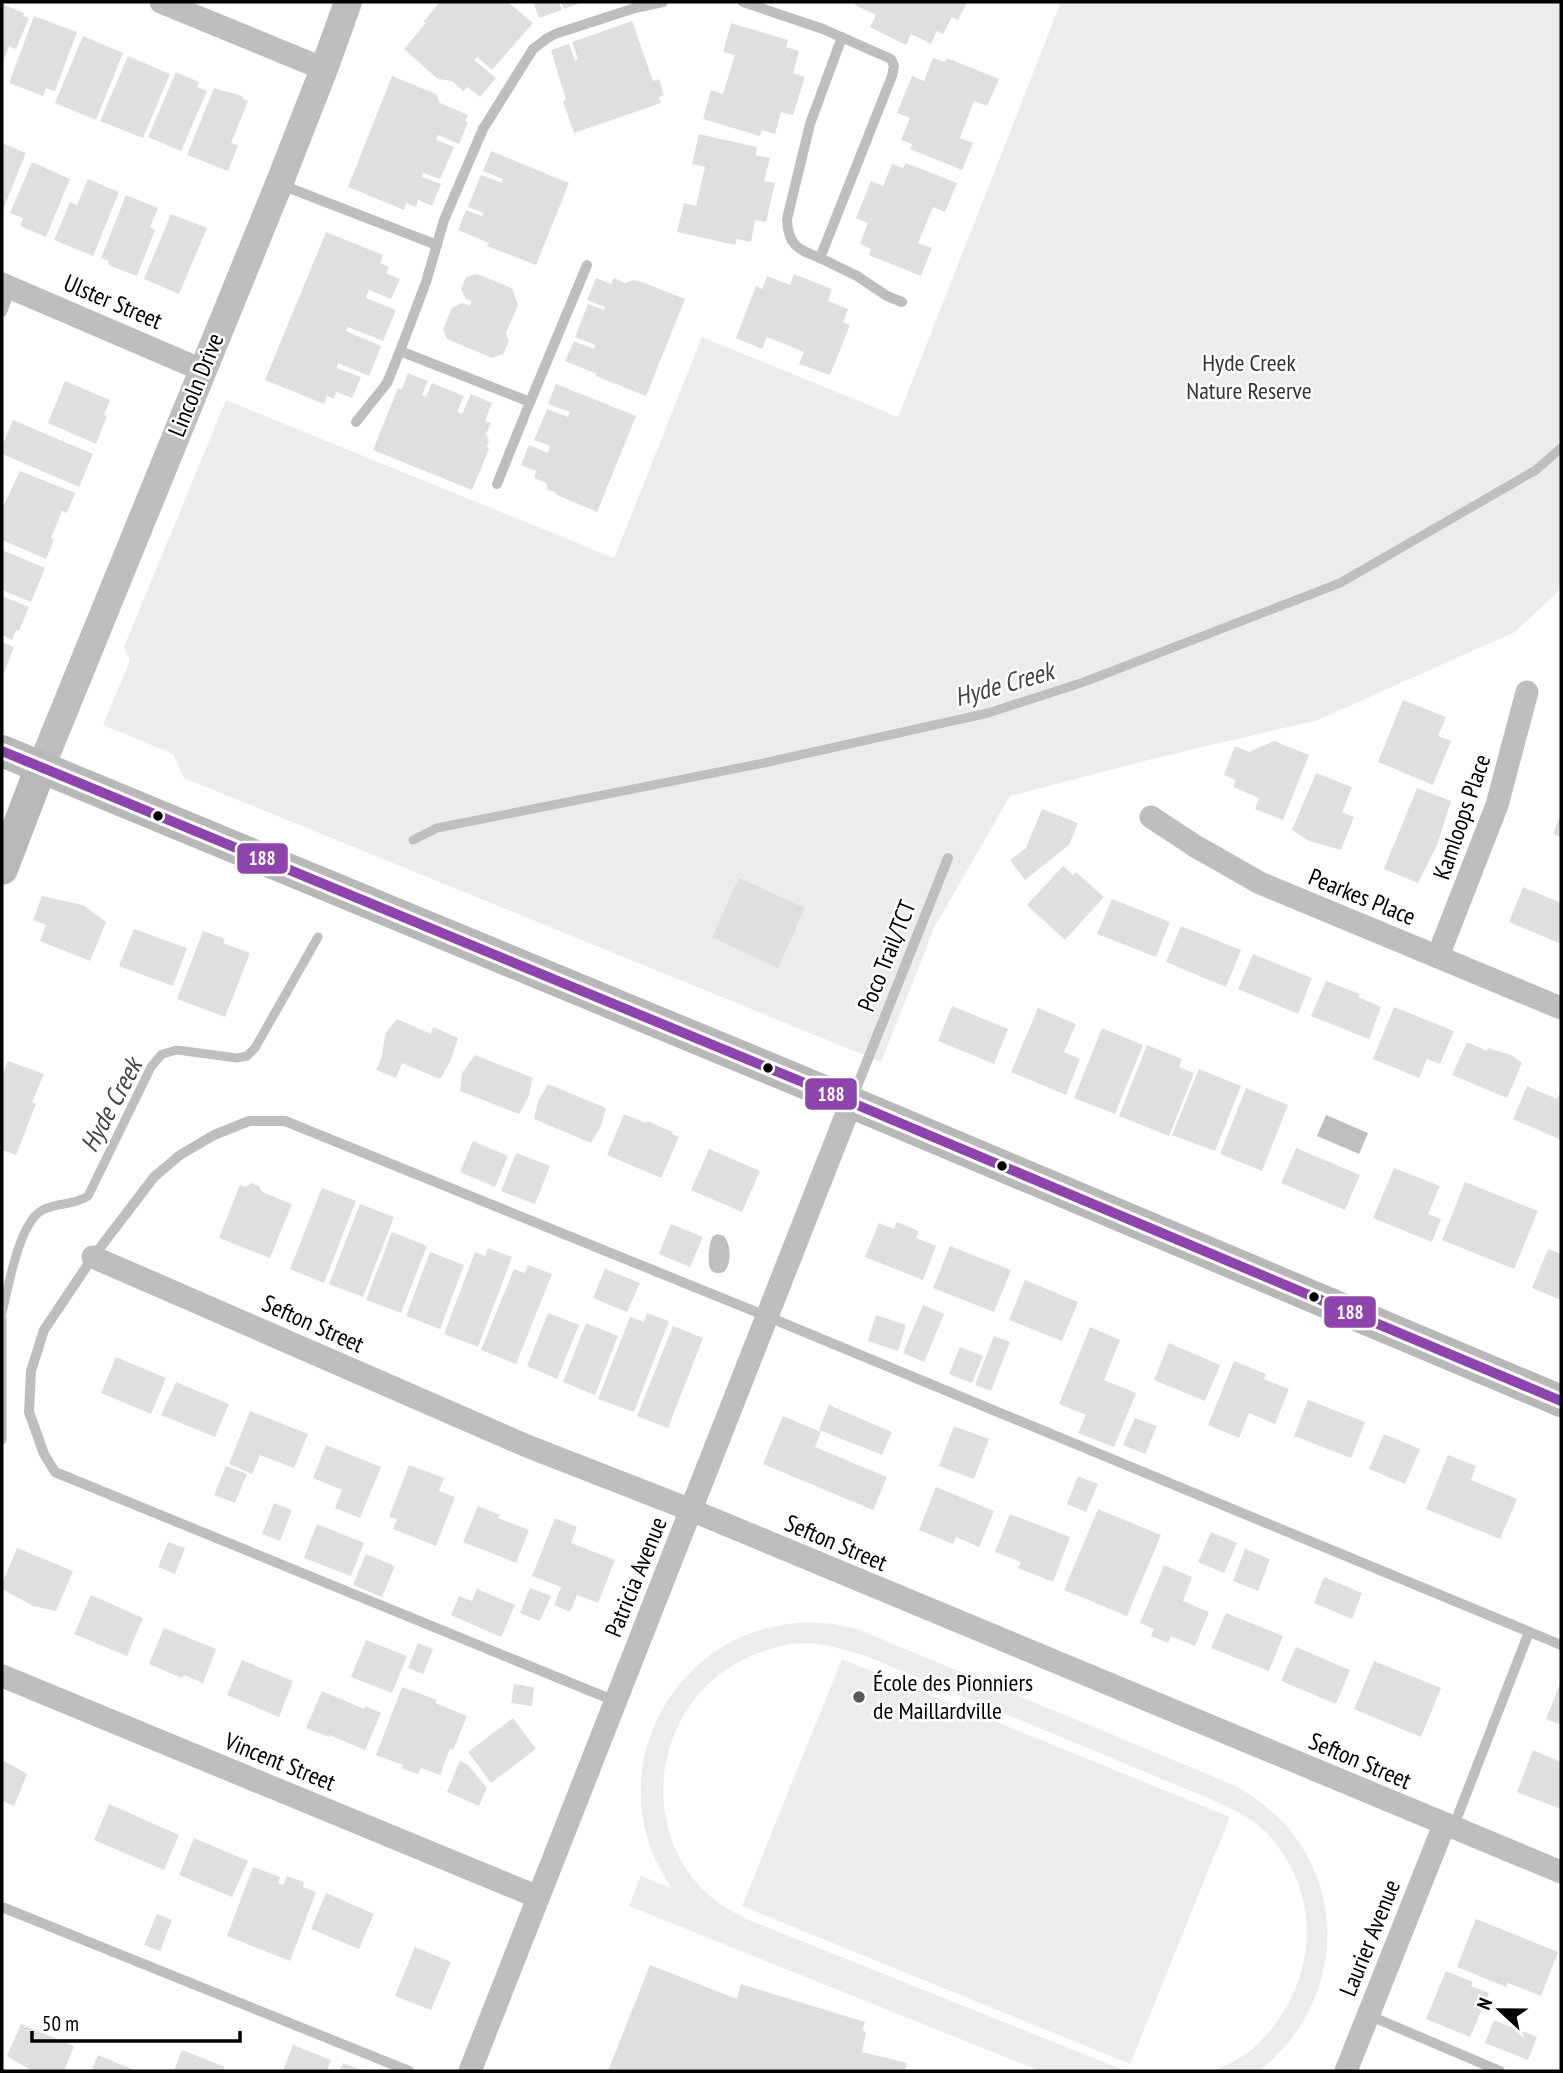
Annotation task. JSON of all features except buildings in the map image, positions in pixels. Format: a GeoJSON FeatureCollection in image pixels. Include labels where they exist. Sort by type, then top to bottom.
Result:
{"type":"FeatureCollection","features":[{"type":"Feature","properties":{"kind":"main road"},"geometry":{"type":"LineString","coordinates":[[2,751],[851,1102],[1561,1401]]}},
{"type":"Feature","properties":{"kind":"main road"},"geometry":{"type":"LineString","coordinates":[[2,869],[41,767]]}},
{"type":"Feature","properties":{"kind":"street"},"geometry":{"type":"LineString","coordinates":[[161,2],[324,69]]}},
{"type":"Feature","properties":{"kind":"street","name":"Lincoln Drive"},"geometry":{"type":"LineString","coordinates":[[41,767],[279,184],[348,2]]}},
{"type":"Feature","properties":{"kind":"street","name":"Ulster Street"},"geometry":{"type":"LineString","coordinates":[[7,286],[202,370]]}},
{"type":"Feature","properties":{"kind":"street","name":"Kamloops Place"},"geometry":{"type":"LineString","coordinates":[[1438,956],[1497,805],[1527,692]]}},
{"type":"Feature","properties":{"kind":"street","name":"Pearkes Place"},"geometry":{"type":"LineString","coordinates":[[1152,817],[1195,846],[1260,883],[1561,1008]]}},
{"type":"Feature","properties":{"kind":"street","name":"Patricia Avenue"},"geometry":{"type":"LineString","coordinates":[[470,2071],[851,1102]]}},
{"type":"Feature","properties":{"kind":"street","name":"Sefton Street"},"geometry":{"type":"LineString","coordinates":[[93,1257],[527,1446],[691,1510],[1561,1872]]}},
{"type":"Feature","properties":{"kind":"street","name":"Vincent Street"},"geometry":{"type":"LineString","coordinates":[[2,1676],[538,1897]]}},
{"type":"Feature","properties":{"kind":"street","name":"Laurier Avenue"},"geometry":{"type":"LineString","coordinates":[[1346,2071],[1448,1826]]}},
{"type":"Feature","properties":{"kind":"lane"},"geometry":{"type":"LineString","coordinates":[[356,422],[387,383],[426,282],[444,220],[483,129],[533,48],[555,34],[635,8],[663,2]]}},
{"type":"Feature","properties":{"kind":"lane"},"geometry":{"type":"LineString","coordinates":[[743,2],[880,53],[891,59],[894,66],[820,258]]}},
{"type":"Feature","properties":{"kind":"lane"},"geometry":{"type":"LineString","coordinates":[[842,37],[810,124],[787,219],[788,235],[794,245],[902,302]]}},
{"type":"Feature","properties":{"kind":"lane"},"geometry":{"type":"LineString","coordinates":[[279,184],[437,245]]}},
{"type":"Feature","properties":{"kind":"lane"},"geometry":{"type":"LineString","coordinates":[[497,484],[587,265]]}},
{"type":"Feature","properties":{"kind":"lane"},"geometry":{"type":"LineString","coordinates":[[2,312],[7,286]]}},
{"type":"Feature","properties":{"kind":"lane"},"geometry":{"type":"LineString","coordinates":[[400,351],[530,402]]}},
{"type":"Feature","properties":{"kind":"lane","name":"Poco Trail/TCT"},"geometry":{"type":"LineString","coordinates":[[851,1102],[948,858]]}},
{"type":"Feature","properties":{"kind":"lane"},"geometry":{"type":"LineString","coordinates":[[615,1701],[55,1472],[44,1454],[29,1412],[31,1371],[44,1330],[93,1257],[154,1177],[180,1155],[214,1135],[249,1121],[285,1121],[766,1316],[1561,1645]]}},
{"type":"Feature","properties":{"kind":"lane"},"geometry":{"type":"LineString","coordinates":[[1448,1826],[1529,1632]]}},
{"type":"Feature","properties":{"kind":"lane"},"geometry":{"type":"LineString","coordinates":[[2,1906],[410,2071]]}},
{"type":"Feature","properties":{"kind":"lane"},"geometry":{"type":"LineString","coordinates":[[1368,2015],[1500,2071]]}},
{"type":"Feature","properties":{"kind":"green space","name":"Hyde Creek Nature Reserve"},"geometry":{"type":"Polygon","coordinates":[[[1061,2],[1561,2],[1561,589],[1515,632],[1318,720],[1010,796],[935,926],[881,1062],[184,778],[173,754],[103,725],[130,660],[124,647],[226,400],[614,558],[702,337],[898,417],[1061,2]]]}},
{"type":"Feature","properties":{"kind":"green space"},"geometry":{"type":"Polygon","coordinates":[[[808,1622],[857,1629],[1236,1786],[1273,1813],[1287,1826],[1311,1863],[1323,1895],[1327,1927],[1326,1959],[1318,1991],[1304,2020],[1284,2048],[1259,2071],[1214,2071],[1249,2052],[1276,2023],[1290,2001],[1305,1954],[1307,1929],[1297,1880],[1282,1853],[1265,1831],[1243,1815],[1210,1799],[866,1656],[827,1646],[796,1644],[753,1655],[716,1677],[692,1703],[675,1733],[665,1766],[664,1801],[670,1835],[685,1867],[709,1895],[749,1920],[1126,2071],[1040,2071],[629,1906],[641,1876],[671,1888],[650,1845],[641,1801],[647,1745],[657,1719],[671,1695],[689,1673],[735,1640],[771,1627],[808,1622]]]}},
{"type":"Feature","properties":{"kind":"green space"},"geometry":{"type":"Polygon","coordinates":[[[842,1659],[1230,1817],[1130,2064],[742,1906],[842,1659]]]}},
{"type":"Feature","properties":{"kind":"shaded area"},"geometry":{"type":"Polygon","coordinates":[[[1326,1115],[1368,1133],[1359,1154],[1317,1136],[1326,1115]]]}},
{"type":"Feature","properties":{"kind":"shaded area"},"geometry":{"type":"Polygon","coordinates":[[[713,1236],[724,1236],[730,1254],[724,1272],[715,1273],[710,1268],[709,1248],[713,1236]]]}},
{"type":"Feature","properties":{"kind":"waterway","name":"Hyde Creek"},"geometry":{"type":"LineString","coordinates":[[413,840],[437,828],[764,763],[988,713],[1084,682],[1340,583],[1536,470],[1561,448]]}},
{"type":"Feature","properties":{"kind":"waterway","name":"Hyde Creek"},"geometry":{"type":"LineString","coordinates":[[2,1313],[15,1258],[26,1229],[41,1211],[88,1196],[151,1067],[162,1054],[177,1050],[237,1058],[247,1056],[255,1048],[318,937]]}},
{"type":"Feature","properties":{"kind":"waterway","name":"Hyde Creek"},"geometry":{"type":"LineString","coordinates":[[2,1318],[2,1440]]}},
{"type":"Feature","properties":{"kind":"transit line","name":"188"},"geometry":{"type":"LineString","coordinates":[[2,751],[824,1091],[1561,1401]]}},
{"type":"Feature","properties":{"kind":"place","name":"École des Pionniers de Maillardville"},"geometry":{"type":"Point","coordinates":[859,1697]}}]}
